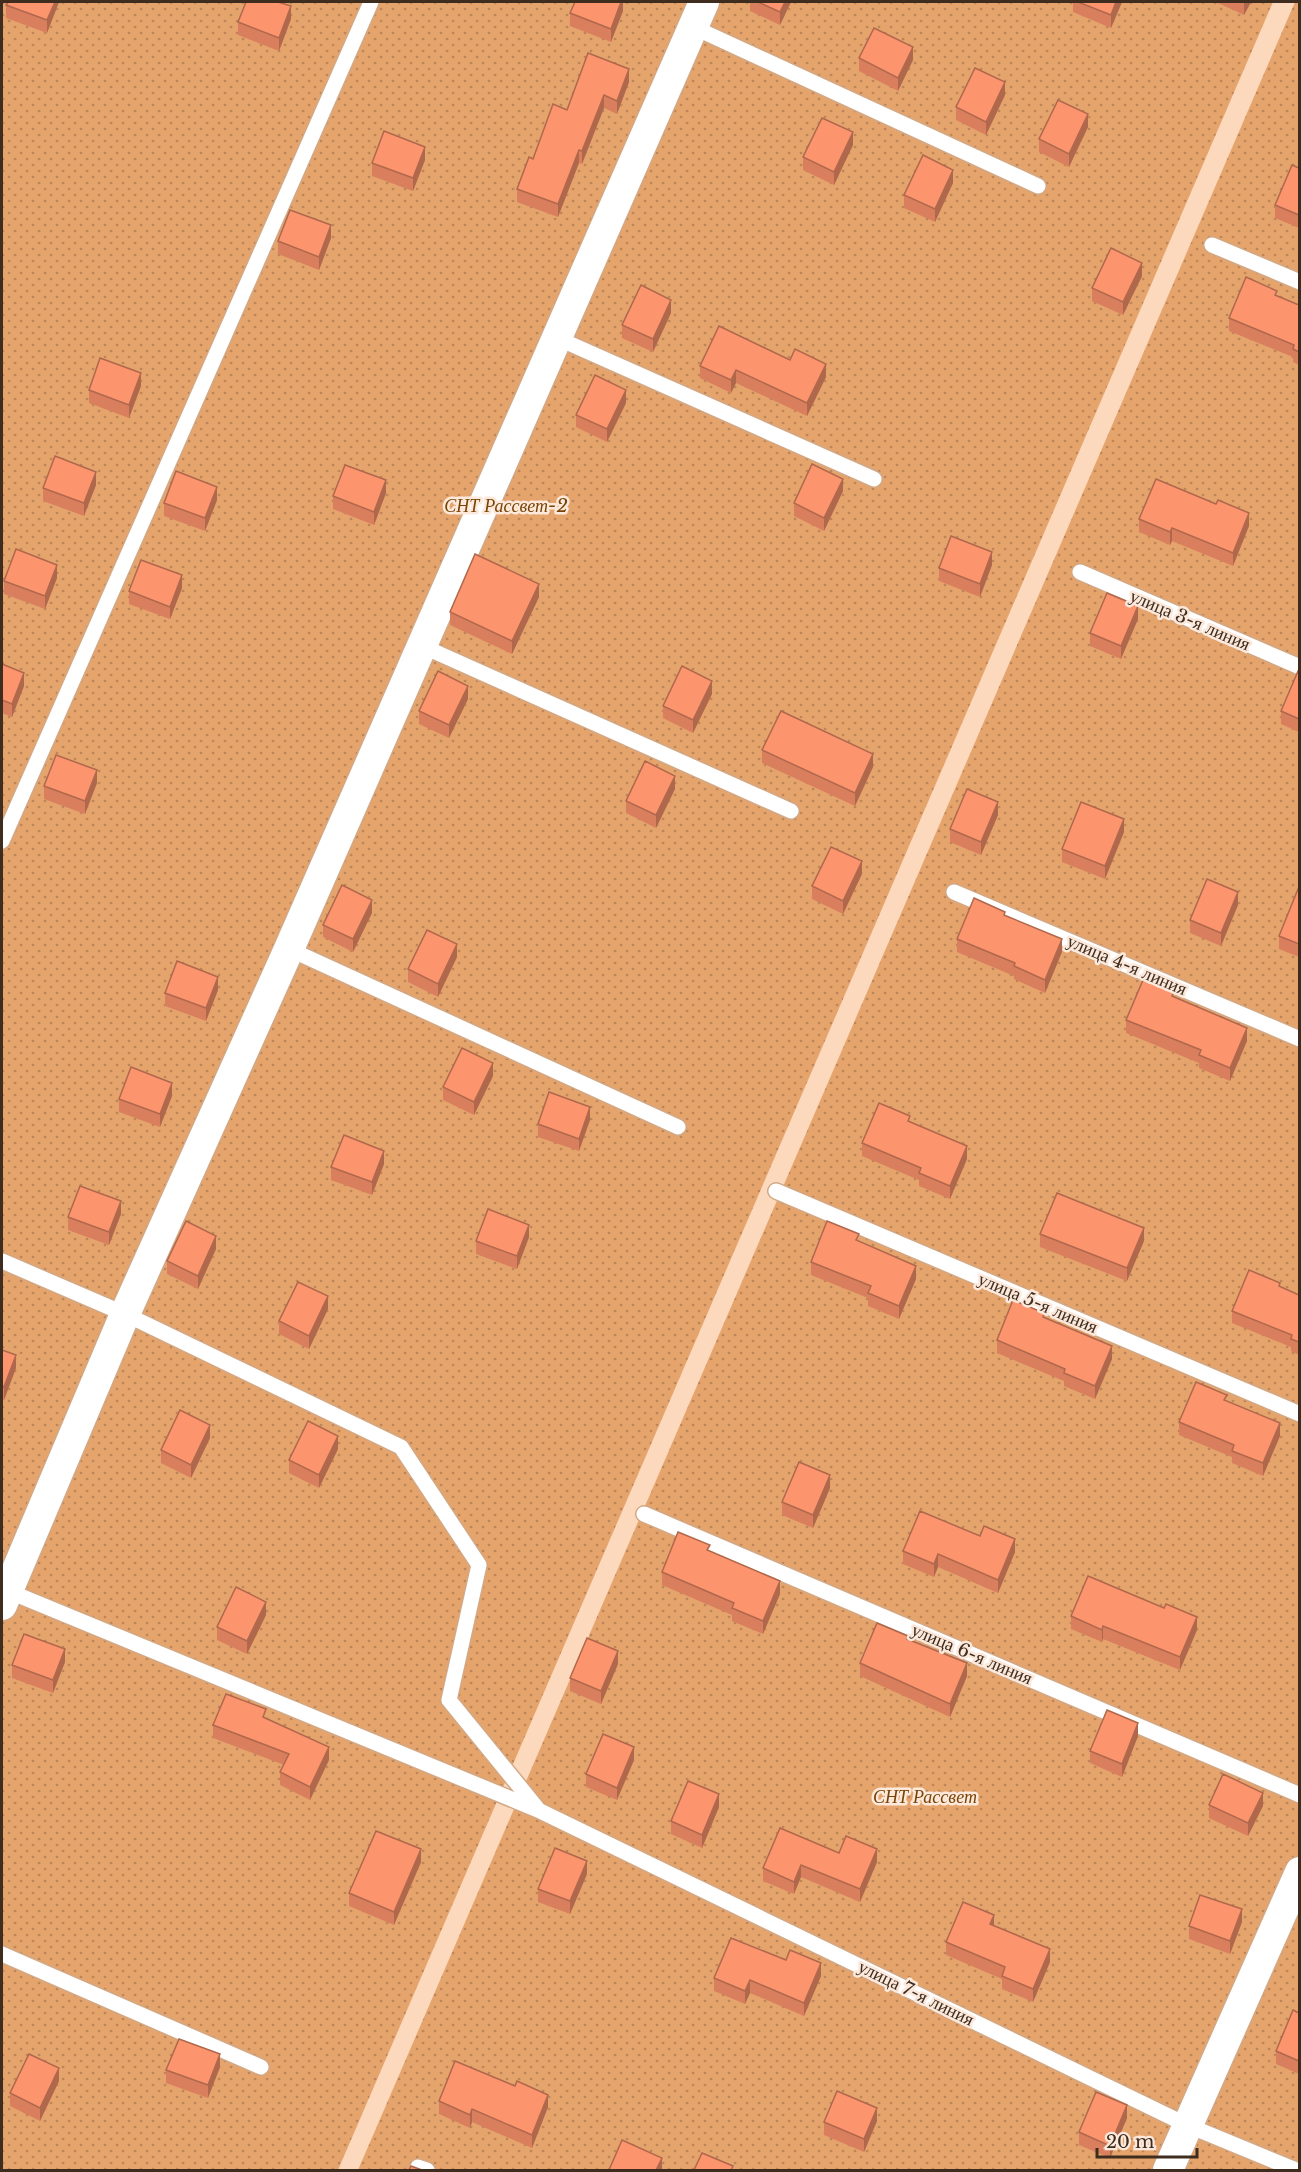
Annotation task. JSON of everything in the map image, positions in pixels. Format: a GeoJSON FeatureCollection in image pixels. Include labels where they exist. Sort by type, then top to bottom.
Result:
{"type":"FeatureCollection","features":[{"type":"Feature","properties":{"kind":"street"},"geometry":{"type":"LineString","coordinates":[[5,1598],[125,1314],[289,949],[698,14]]}},
{"type":"Feature","properties":{"kind":"street"},"geometry":{"type":"LineString","coordinates":[[1167,2170],[1299,1872]]}},
{"type":"Feature","properties":{"kind":"lane"},"geometry":{"type":"LineString","coordinates":[[2,841],[371,2]]}},
{"type":"Feature","properties":{"kind":"lane"},"geometry":{"type":"LineString","coordinates":[[698,14],[1038,186]]}},
{"type":"Feature","properties":{"kind":"lane"},"geometry":{"type":"LineString","coordinates":[[1212,245],[1299,282]]}},
{"type":"Feature","properties":{"kind":"lane"},"geometry":{"type":"LineString","coordinates":[[557,338],[874,479]]}},
{"type":"Feature","properties":{"kind":"lane","name":"улица 3-я линия"},"geometry":{"type":"LineString","coordinates":[[1080,572],[1299,668]]}},
{"type":"Feature","properties":{"kind":"lane"},"geometry":{"type":"LineString","coordinates":[[422,646],[791,811]]}},
{"type":"Feature","properties":{"kind":"lane","name":"улица 4-я линия"},"geometry":{"type":"LineString","coordinates":[[954,892],[1299,1039]]}},
{"type":"Feature","properties":{"kind":"lane"},"geometry":{"type":"LineString","coordinates":[[289,949],[678,1127]]}},
{"type":"Feature","properties":{"kind":"lane","name":"улица 5-я линия"},"geometry":{"type":"LineString","coordinates":[[776,1191],[1299,1414]]}},
{"type":"Feature","properties":{"kind":"lane"},"geometry":{"type":"LineString","coordinates":[[2,1261],[125,1314],[401,1447],[479,1565],[449,1700],[538,1810]]}},
{"type":"Feature","properties":{"kind":"lane","name":"улица 6-я линия"},"geometry":{"type":"LineString","coordinates":[[644,1514],[1299,1795]]}},
{"type":"Feature","properties":{"kind":"lane","name":"улица 7-я линия"},"geometry":{"type":"LineString","coordinates":[[5,1598],[538,1810],[1187,2125],[1296,2170]]}},
{"type":"Feature","properties":{"kind":"lane"},"geometry":{"type":"LineString","coordinates":[[2,1954],[261,2067]]}},
{"type":"Feature","properties":{"kind":"green space","name":"СНТ Рассвет-2"},"geometry":{"type":"Polygon","coordinates":[[[2,2],[1273,2],[338,2170],[2,2170],[2,2]]]}},
{"type":"Feature","properties":{"kind":"green space","name":"СНТ Рассвет"},"geometry":{"type":"Polygon","coordinates":[[[1295,2],[1299,2],[1299,2170],[358,2170],[1295,2]]]}},
{"type":"Feature","properties":{"kind":"building"},"geometry":{"type":"Polygon","coordinates":[[[8,2],[55,2],[47,20],[6,5],[8,2]]]}},
{"type":"Feature","properties":{"kind":"building"},"geometry":{"type":"Polygon","coordinates":[[[246,2],[278,2],[291,6],[279,38],[238,22],[246,2]]]}},
{"type":"Feature","properties":{"kind":"building"},"geometry":{"type":"Polygon","coordinates":[[[575,2],[621,2],[611,29],[570,13],[575,2]]]}},
{"type":"Feature","properties":{"kind":"building"},"geometry":{"type":"Polygon","coordinates":[[[758,2],[785,2],[780,12],[758,2]]]}},
{"type":"Feature","properties":{"kind":"building"},"geometry":{"type":"Polygon","coordinates":[[[1078,2],[1116,2],[1111,15],[1078,2]]]}},
{"type":"Feature","properties":{"kind":"building"},"geometry":{"type":"Polygon","coordinates":[[[874,28],[913,47],[898,78],[859,58],[874,28]]]}},
{"type":"Feature","properties":{"kind":"building"},"geometry":{"type":"Polygon","coordinates":[[[588,53],[629,69],[617,101],[604,95],[558,204],[517,189],[529,157],[533,159],[553,104],[567,110],[588,53]]]}},
{"type":"Feature","properties":{"kind":"building"},"geometry":{"type":"Polygon","coordinates":[[[975,68],[1005,82],[986,122],[956,107],[975,68]]]}},
{"type":"Feature","properties":{"kind":"building"},"geometry":{"type":"Polygon","coordinates":[[[1058,100],[1088,114],[1069,154],[1039,139],[1058,100]]]}},
{"type":"Feature","properties":{"kind":"building"},"geometry":{"type":"Polygon","coordinates":[[[822,118],[853,132],[834,172],[803,157],[822,118]]]}},
{"type":"Feature","properties":{"kind":"building"},"geometry":{"type":"Polygon","coordinates":[[[384,131],[425,147],[413,178],[372,163],[384,131]]]}},
{"type":"Feature","properties":{"kind":"building"},"geometry":{"type":"Polygon","coordinates":[[[923,155],[953,170],[935,209],[904,195],[923,155]]]}},
{"type":"Feature","properties":{"kind":"building"},"geometry":{"type":"Polygon","coordinates":[[[1292,165],[1299,168],[1299,215],[1275,205],[1292,165]]]}},
{"type":"Feature","properties":{"kind":"building"},"geometry":{"type":"Polygon","coordinates":[[[290,210],[331,225],[319,257],[278,241],[290,210]]]}},
{"type":"Feature","properties":{"kind":"building"},"geometry":{"type":"Polygon","coordinates":[[[1111,248],[1142,263],[1123,302],[1092,288],[1111,248]]]}},
{"type":"Feature","properties":{"kind":"building"},"geometry":{"type":"Polygon","coordinates":[[[1246,277],[1277,291],[1275,295],[1299,305],[1299,352],[1293,349],[1294,345],[1229,318],[1246,277]]]}},
{"type":"Feature","properties":{"kind":"building"},"geometry":{"type":"Polygon","coordinates":[[[641,285],[671,300],[653,339],[622,325],[641,285]]]}},
{"type":"Feature","properties":{"kind":"building"},"geometry":{"type":"Polygon","coordinates":[[[719,326],[790,360],[795,349],[826,364],[807,403],[736,370],[731,380],[700,366],[719,326]]]}},
{"type":"Feature","properties":{"kind":"building"},"geometry":{"type":"Polygon","coordinates":[[[100,358],[141,373],[129,405],[89,390],[100,358]]]}},
{"type":"Feature","properties":{"kind":"building"},"geometry":{"type":"Polygon","coordinates":[[[595,375],[626,390],[607,429],[576,415],[595,375]]]}},
{"type":"Feature","properties":{"kind":"building"},"geometry":{"type":"Polygon","coordinates":[[[55,456],[96,472],[84,503],[43,488],[55,456]]]}},
{"type":"Feature","properties":{"kind":"building"},"geometry":{"type":"Polygon","coordinates":[[[812,464],[843,479],[824,518],[794,503],[812,464]]]}},
{"type":"Feature","properties":{"kind":"building"},"geometry":{"type":"Polygon","coordinates":[[[345,465],[386,480],[374,512],[333,496],[345,465]]]}},
{"type":"Feature","properties":{"kind":"building"},"geometry":{"type":"Polygon","coordinates":[[[176,471],[217,487],[205,518],[164,503],[176,471]]]}},
{"type":"Feature","properties":{"kind":"building"},"geometry":{"type":"Polygon","coordinates":[[[1156,479],[1216,504],[1218,500],[1249,513],[1233,553],[1172,528],[1170,532],[1139,519],[1156,479]]]}},
{"type":"Feature","properties":{"kind":"building"},"geometry":{"type":"Polygon","coordinates":[[[951,536],[992,552],[980,584],[939,568],[951,536]]]}},
{"type":"Feature","properties":{"kind":"building"},"geometry":{"type":"Polygon","coordinates":[[[16,549],[57,565],[45,596],[4,581],[16,549]]]}},
{"type":"Feature","properties":{"kind":"building"},"geometry":{"type":"Polygon","coordinates":[[[475,554],[539,584],[512,641],[450,612],[475,554]]]}},
{"type":"Feature","properties":{"kind":"building"},"geometry":{"type":"Polygon","coordinates":[[[141,560],[182,575],[170,607],[129,591],[141,560]]]}},
{"type":"Feature","properties":{"kind":"building"},"geometry":{"type":"Polygon","coordinates":[[[1107,593],[1138,606],[1121,646],[1090,633],[1107,593]]]}},
{"type":"Feature","properties":{"kind":"building"},"geometry":{"type":"Polygon","coordinates":[[[2,664],[24,673],[12,704],[2,700],[2,664]]]}},
{"type":"Feature","properties":{"kind":"building"},"geometry":{"type":"Polygon","coordinates":[[[682,666],[712,681],[693,720],[663,706],[682,666]]]}},
{"type":"Feature","properties":{"kind":"building"},"geometry":{"type":"Polygon","coordinates":[[[438,671],[468,686],[449,725],[419,711],[438,671]]]}},
{"type":"Feature","properties":{"kind":"building"},"geometry":{"type":"Polygon","coordinates":[[[1299,672],[1299,719],[1281,711],[1299,672]]]}},
{"type":"Feature","properties":{"kind":"building"},"geometry":{"type":"Polygon","coordinates":[[[781,711],[873,754],[855,793],[762,750],[781,711]]]}},
{"type":"Feature","properties":{"kind":"building"},"geometry":{"type":"Polygon","coordinates":[[[56,755],[97,770],[85,801],[44,786],[56,755]]]}},
{"type":"Feature","properties":{"kind":"building"},"geometry":{"type":"Polygon","coordinates":[[[645,761],[675,776],[656,815],[626,801],[645,761]]]}},
{"type":"Feature","properties":{"kind":"building"},"geometry":{"type":"Polygon","coordinates":[[[967,789],[998,802],[981,842],[950,829],[967,789]]]}},
{"type":"Feature","properties":{"kind":"building"},"geometry":{"type":"Polygon","coordinates":[[[1081,802],[1124,819],[1105,866],[1062,849],[1081,802]]]}},
{"type":"Feature","properties":{"kind":"building"},"geometry":{"type":"Polygon","coordinates":[[[831,847],[862,861],[843,901],[812,886],[831,847]]]}},
{"type":"Feature","properties":{"kind":"building"},"geometry":{"type":"Polygon","coordinates":[[[1207,879],[1238,892],[1221,933],[1190,920],[1207,879]]]}},
{"type":"Feature","properties":{"kind":"building"},"geometry":{"type":"Polygon","coordinates":[[[342,885],[372,900],[353,939],[323,925],[342,885]]]}},
{"type":"Feature","properties":{"kind":"building"},"geometry":{"type":"Polygon","coordinates":[[[1299,889],[1299,944],[1279,936],[1299,889]]]}},
{"type":"Feature","properties":{"kind":"building"},"geometry":{"type":"Polygon","coordinates":[[[974,898],[1005,912],[1004,915],[1062,939],[1045,980],[1014,966],[1015,963],[957,939],[974,898]]]}},
{"type":"Feature","properties":{"kind":"building"},"geometry":{"type":"Polygon","coordinates":[[[427,930],[457,944],[438,984],[408,969],[427,930]]]}},
{"type":"Feature","properties":{"kind":"building"},"geometry":{"type":"Polygon","coordinates":[[[177,961],[218,977],[206,1008],[165,993],[177,961]]]}},
{"type":"Feature","properties":{"kind":"building"},"geometry":{"type":"Polygon","coordinates":[[[1143,980],[1174,992],[1172,996],[1247,1028],[1230,1068],[1199,1055],[1201,1050],[1126,1020],[1143,980]]]}},
{"type":"Feature","properties":{"kind":"building"},"geometry":{"type":"Polygon","coordinates":[[[462,1048],[493,1063],[474,1102],[443,1087],[462,1048]]]}},
{"type":"Feature","properties":{"kind":"building"},"geometry":{"type":"Polygon","coordinates":[[[131,1067],[172,1083],[160,1114],[119,1099],[131,1067]]]}},
{"type":"Feature","properties":{"kind":"building"},"geometry":{"type":"Polygon","coordinates":[[[549,1092],[590,1107],[579,1139],[538,1124],[549,1092]]]}},
{"type":"Feature","properties":{"kind":"building"},"geometry":{"type":"Polygon","coordinates":[[[879,1103],[910,1116],[908,1121],[967,1146],[950,1186],[919,1173],[921,1168],[862,1143],[879,1103]]]}},
{"type":"Feature","properties":{"kind":"building"},"geometry":{"type":"Polygon","coordinates":[[[344,1135],[384,1151],[372,1182],[331,1167],[344,1135]]]}},
{"type":"Feature","properties":{"kind":"building"},"geometry":{"type":"Polygon","coordinates":[[[80,1186],[121,1201],[109,1232],[68,1217],[80,1186]]]}},
{"type":"Feature","properties":{"kind":"building"},"geometry":{"type":"Polygon","coordinates":[[[1057,1193],[1144,1228],[1127,1268],[1040,1234],[1057,1193]]]}},
{"type":"Feature","properties":{"kind":"building"},"geometry":{"type":"Polygon","coordinates":[[[488,1209],[529,1225],[517,1256],[476,1241],[488,1209]]]}},
{"type":"Feature","properties":{"kind":"building"},"geometry":{"type":"Polygon","coordinates":[[[186,1221],[216,1236],[198,1276],[167,1261],[186,1221]]]}},
{"type":"Feature","properties":{"kind":"building"},"geometry":{"type":"Polygon","coordinates":[[[827,1221],[859,1234],[856,1240],[916,1266],[899,1306],[868,1293],[871,1286],[811,1262],[827,1221]]]}},
{"type":"Feature","properties":{"kind":"building"},"geometry":{"type":"Polygon","coordinates":[[[1249,1270],[1280,1283],[1279,1286],[1299,1295],[1299,1342],[1291,1339],[1292,1335],[1232,1311],[1249,1270]]]}},
{"type":"Feature","properties":{"kind":"building"},"geometry":{"type":"Polygon","coordinates":[[[298,1282],[328,1296],[309,1336],[279,1321],[298,1282]]]}},
{"type":"Feature","properties":{"kind":"building"},"geometry":{"type":"Polygon","coordinates":[[[1013,1300],[1044,1313],[1043,1317],[1112,1346],[1095,1386],[1064,1373],[1065,1369],[997,1340],[1013,1300]]]}},
{"type":"Feature","properties":{"kind":"building"},"geometry":{"type":"Polygon","coordinates":[[[2,1350],[16,1355],[4,1387],[2,1386],[2,1350]]]}},
{"type":"Feature","properties":{"kind":"building"},"geometry":{"type":"Polygon","coordinates":[[[1196,1382],[1227,1395],[1224,1400],[1280,1423],[1263,1463],[1232,1451],[1234,1445],[1179,1422],[1196,1382]]]}},
{"type":"Feature","properties":{"kind":"building"},"geometry":{"type":"Polygon","coordinates":[[[180,1410],[210,1425],[191,1465],[161,1450],[180,1410]]]}},
{"type":"Feature","properties":{"kind":"building"},"geometry":{"type":"Polygon","coordinates":[[[308,1421],[338,1436],[319,1475],[289,1460],[308,1421]]]}},
{"type":"Feature","properties":{"kind":"building"},"geometry":{"type":"Polygon","coordinates":[[[799,1462],[830,1475],[813,1515],[782,1502],[799,1462]]]}},
{"type":"Feature","properties":{"kind":"building"},"geometry":{"type":"Polygon","coordinates":[[[920,1511],[980,1536],[984,1526],[1015,1539],[998,1580],[938,1554],[934,1564],[903,1551],[920,1511]]]}},
{"type":"Feature","properties":{"kind":"building"},"geometry":{"type":"Polygon","coordinates":[[[678,1532],[710,1545],[707,1550],[780,1581],[763,1621],[732,1608],[734,1603],[662,1572],[678,1532]]]}},
{"type":"Feature","properties":{"kind":"building"},"geometry":{"type":"Polygon","coordinates":[[[1088,1576],[1164,1608],[1166,1604],[1197,1617],[1180,1657],[1103,1626],[1102,1630],[1071,1616],[1088,1576]]]}},
{"type":"Feature","properties":{"kind":"building"},"geometry":{"type":"Polygon","coordinates":[[[236,1587],[266,1602],[247,1641],[217,1627],[236,1587]]]}},
{"type":"Feature","properties":{"kind":"building"},"geometry":{"type":"Polygon","coordinates":[[[877,1623],[908,1636],[907,1639],[967,1663],[950,1704],[860,1663],[877,1623]]]}},
{"type":"Feature","properties":{"kind":"building"},"geometry":{"type":"Polygon","coordinates":[[[24,1634],[65,1649],[53,1680],[12,1665],[24,1634]]]}},
{"type":"Feature","properties":{"kind":"building"},"geometry":{"type":"Polygon","coordinates":[[[587,1638],[618,1651],[601,1691],[570,1678],[587,1638]]]}},
{"type":"Feature","properties":{"kind":"building"},"geometry":{"type":"Polygon","coordinates":[[[226,1694],[266,1709],[263,1717],[329,1747],[310,1787],[280,1772],[289,1754],[213,1725],[226,1694]]]}},
{"type":"Feature","properties":{"kind":"building"},"geometry":{"type":"Polygon","coordinates":[[[1107,1710],[1138,1723],[1122,1764],[1090,1751],[1107,1710]]]}},
{"type":"Feature","properties":{"kind":"building"},"geometry":{"type":"Polygon","coordinates":[[[603,1734],[634,1747],[617,1788],[586,1774],[603,1734]]]}},
{"type":"Feature","properties":{"kind":"building"},"geometry":{"type":"Polygon","coordinates":[[[1223,1774],[1263,1793],[1248,1823],[1209,1805],[1223,1774]]]}},
{"type":"Feature","properties":{"kind":"building"},"geometry":{"type":"Polygon","coordinates":[[[688,1781],[719,1794],[702,1835],[671,1821],[688,1781]]]}},
{"type":"Feature","properties":{"kind":"building"},"geometry":{"type":"Polygon","coordinates":[[[780,1828],[839,1853],[846,1836],[877,1849],[860,1889],[801,1865],[794,1882],[763,1868],[780,1828]]]}},
{"type":"Feature","properties":{"kind":"building"},"geometry":{"type":"Polygon","coordinates":[[[376,1831],[421,1849],[394,1912],[349,1893],[376,1831]]]}},
{"type":"Feature","properties":{"kind":"building"},"geometry":{"type":"Polygon","coordinates":[[[555,1848],[587,1861],[570,1901],[538,1889],[555,1848]]]}},
{"type":"Feature","properties":{"kind":"building"},"geometry":{"type":"Polygon","coordinates":[[[1200,1895],[1242,1909],[1230,1941],[1189,1926],[1200,1895]]]}},
{"type":"Feature","properties":{"kind":"building"},"geometry":{"type":"Polygon","coordinates":[[[963,1902],[994,1915],[990,1924],[1050,1949],[1033,1989],[1002,1976],[1005,1967],[946,1942],[963,1902]]]}},
{"type":"Feature","properties":{"kind":"building"},"geometry":{"type":"Polygon","coordinates":[[[731,1938],[786,1960],[790,1950],[821,1963],[804,2003],[750,1980],[745,1991],[714,1978],[731,1938]]]}},
{"type":"Feature","properties":{"kind":"building"},"geometry":{"type":"Polygon","coordinates":[[[1293,2010],[1299,2013],[1299,2061],[1276,2051],[1293,2010]]]}},
{"type":"Feature","properties":{"kind":"building"},"geometry":{"type":"Polygon","coordinates":[[[179,2039],[220,2054],[208,2085],[166,2070],[179,2039]]]}},
{"type":"Feature","properties":{"kind":"building"},"geometry":{"type":"Polygon","coordinates":[[[29,2054],[59,2068],[40,2108],[10,2093],[29,2054]]]}},
{"type":"Feature","properties":{"kind":"building"},"geometry":{"type":"Polygon","coordinates":[[[455,2061],[515,2086],[517,2081],[548,2095],[532,2135],[472,2109],[470,2115],[439,2101],[455,2061]]]}},
{"type":"Feature","properties":{"kind":"building"},"geometry":{"type":"Polygon","coordinates":[[[837,2091],[877,2108],[864,2139],[824,2122],[837,2091]]]}},
{"type":"Feature","properties":{"kind":"building"},"geometry":{"type":"Polygon","coordinates":[[[1096,2092],[1127,2105],[1110,2146],[1079,2132],[1096,2092]]]}},
{"type":"Feature","properties":{"kind":"building"},"geometry":{"type":"Polygon","coordinates":[[[622,2140],[662,2158],[656,2170],[609,2170],[622,2140]]]}},
{"type":"Feature","properties":{"kind":"building"},"geometry":{"type":"Polygon","coordinates":[[[702,2153],[733,2166],[731,2170],[694,2170],[702,2153]]]}},
{"type":"Feature","properties":{"kind":"building"},"geometry":{"type":"Polygon","coordinates":[[[411,2166],[422,2170],[409,2170],[411,2166]]]}}]}
